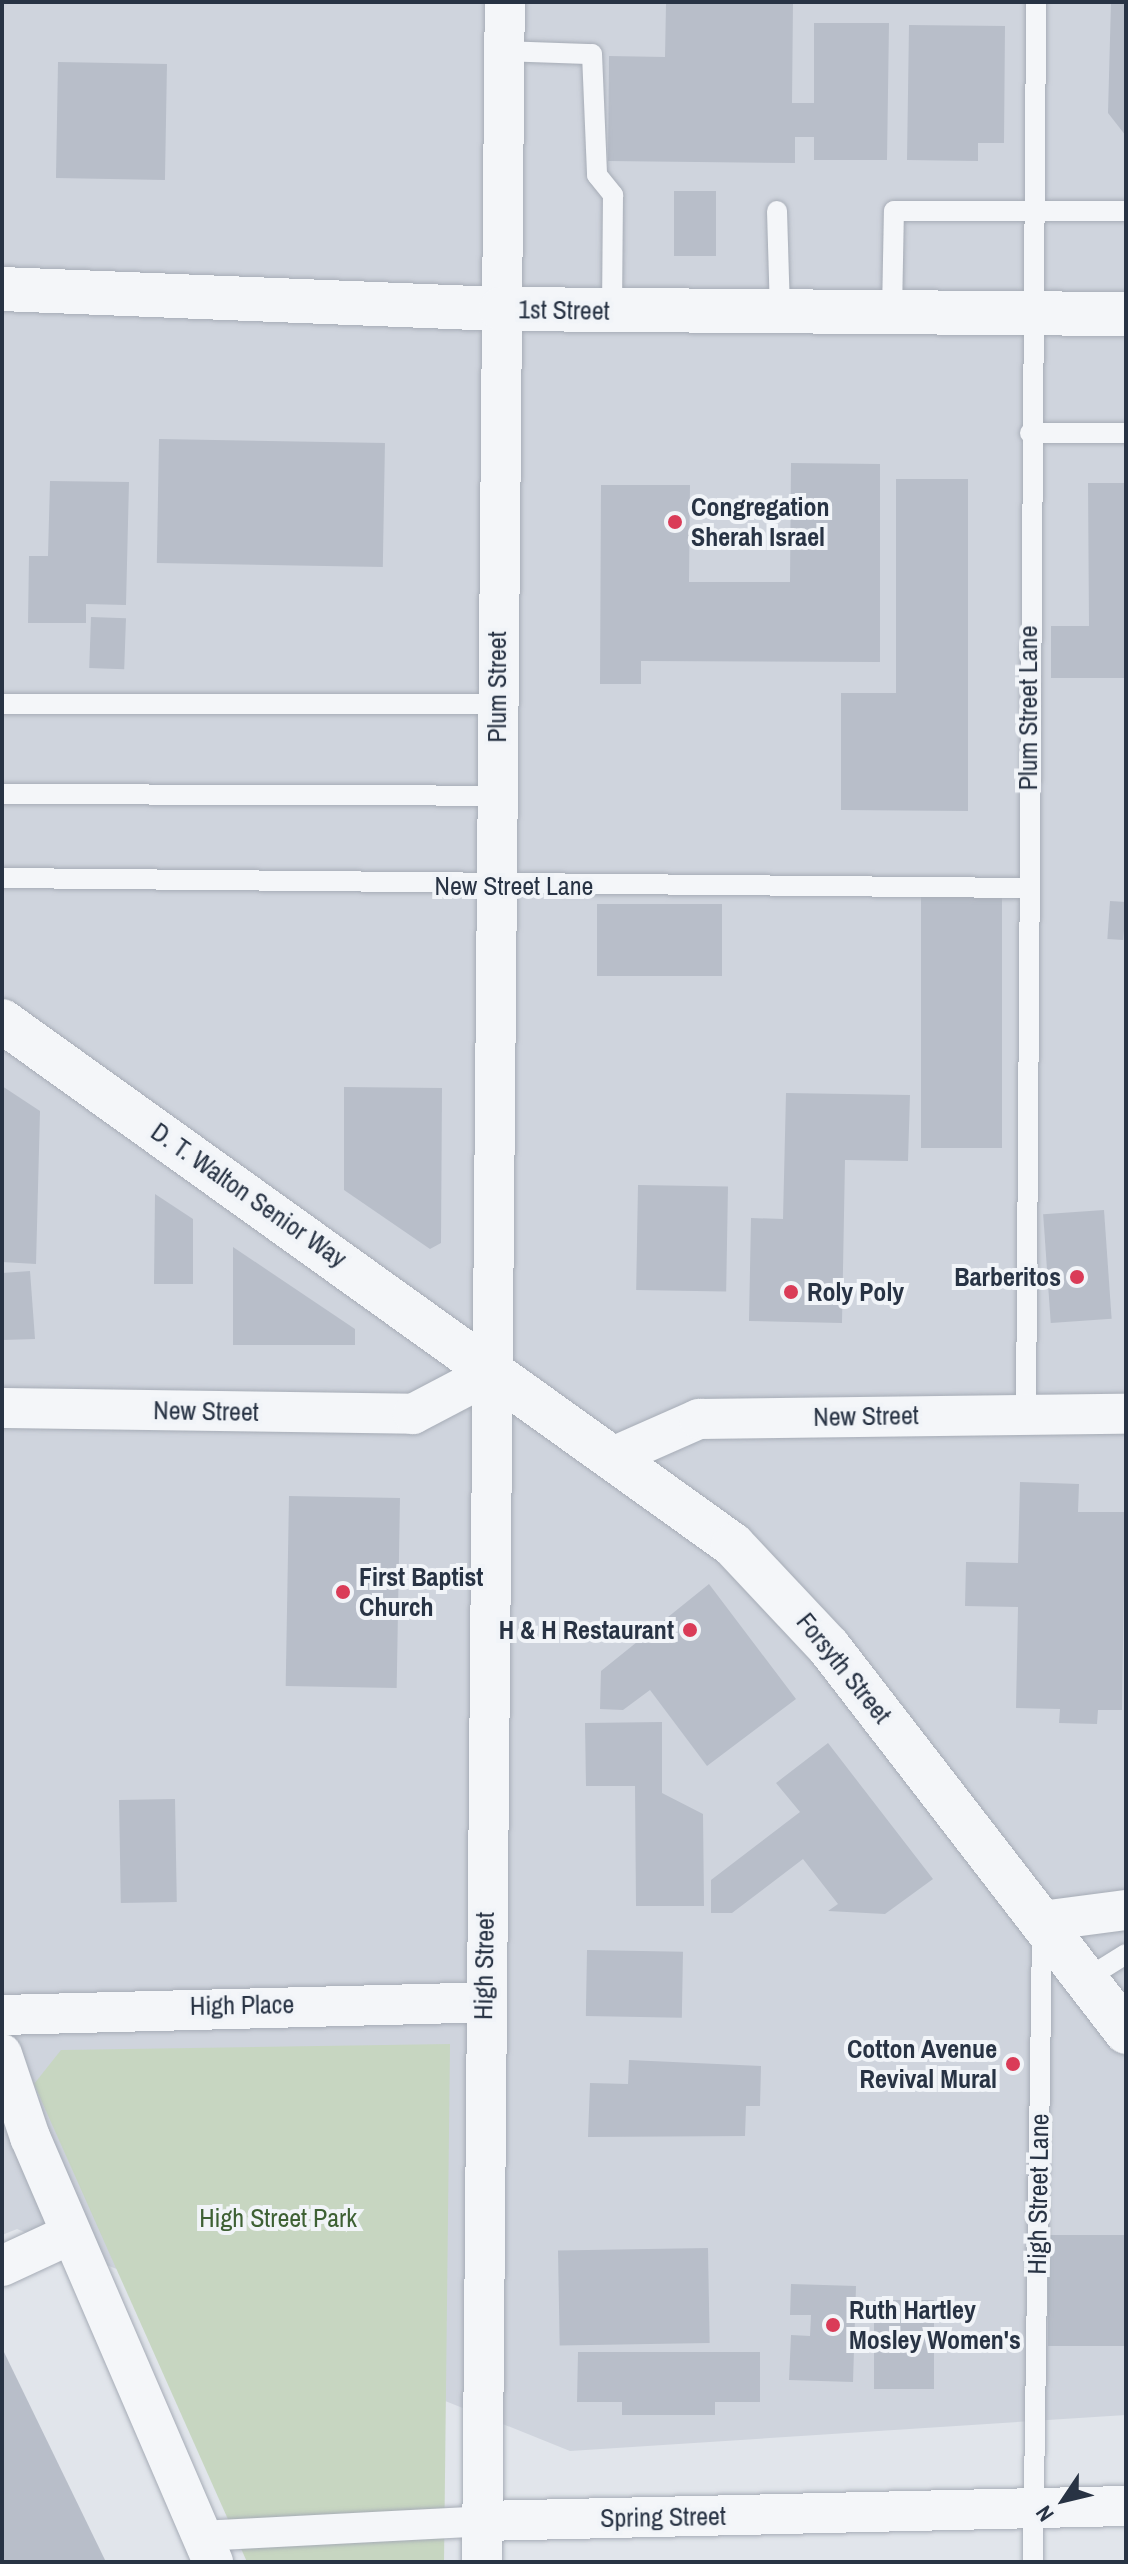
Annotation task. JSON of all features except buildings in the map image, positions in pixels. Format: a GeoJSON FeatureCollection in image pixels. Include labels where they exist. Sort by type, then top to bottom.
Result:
{"type":"FeatureCollection","features":[{"type":"Feature","properties":{"kind":"street","name":"Plum Street"},"geometry":{"type":"LineString","coordinates":[[495,1371],[495,886],[505,2]]}},
{"type":"Feature","properties":{"kind":"street","name":"1st Street"},"geometry":{"type":"LineString","coordinates":[[2,289],[501,309],[1126,314]]}},
{"type":"Feature","properties":{"kind":"street","name":"D. T. Walton Senior Way"},"geometry":{"type":"LineString","coordinates":[[2,1021],[495,1371]]}},
{"type":"Feature","properties":{"kind":"street","name":"New Street"},"geometry":{"type":"LineString","coordinates":[[2,1408],[413,1414],[495,1371]]}},
{"type":"Feature","properties":{"kind":"street","name":"Forsyth Street"},"geometry":{"type":"LineString","coordinates":[[495,1371],[615,1456],[771,1580],[1042,1921],[1126,2032]]}},
{"type":"Feature","properties":{"kind":"street","name":"High Street"},"geometry":{"type":"LineString","coordinates":[[482,2562],[483,2002],[495,1371]]}},
{"type":"Feature","properties":{"kind":"street","name":"New Street"},"geometry":{"type":"LineString","coordinates":[[615,1456],[699,1419],[1126,1414]]}},
{"type":"Feature","properties":{"kind":"street"},"geometry":{"type":"LineString","coordinates":[[1042,1921],[1126,1910]]}},
{"type":"Feature","properties":{"kind":"street","name":"High Place"},"geometry":{"type":"LineString","coordinates":[[2,2015],[483,2002]]}},
{"type":"Feature","properties":{"kind":"street"},"geometry":{"type":"LineString","coordinates":[[2,2054],[71,2234],[207,2549]]}},
{"type":"Feature","properties":{"kind":"street"},"geometry":{"type":"LineString","coordinates":[[2,2266],[71,2234]]}},
{"type":"Feature","properties":{"kind":"street","name":"Spring Street"},"geometry":{"type":"LineString","coordinates":[[207,2549],[483,2521],[1126,2506]]}},
{"type":"Feature","properties":{"kind":"lane","name":"Plum Street Lane"},"geometry":{"type":"LineString","coordinates":[[1026,1414],[1030,433],[1036,2]]}},
{"type":"Feature","properties":{"kind":"lane"},"geometry":{"type":"LineString","coordinates":[[504,51],[592,54],[597,175],[613,195],[612,310]]}},
{"type":"Feature","properties":{"kind":"lane"},"geometry":{"type":"LineString","coordinates":[[777,211],[780,311]]}},
{"type":"Feature","properties":{"kind":"lane"},"geometry":{"type":"LineString","coordinates":[[892,312],[894,211],[1126,211]]}},
{"type":"Feature","properties":{"kind":"lane"},"geometry":{"type":"LineString","coordinates":[[1030,433],[1126,433]]}},
{"type":"Feature","properties":{"kind":"lane"},"geometry":{"type":"LineString","coordinates":[[2,704],[497,704]]}},
{"type":"Feature","properties":{"kind":"lane"},"geometry":{"type":"LineString","coordinates":[[2,794],[496,796]]}},
{"type":"Feature","properties":{"kind":"lane","name":"New Street Lane"},"geometry":{"type":"LineString","coordinates":[[2,878],[495,886],[1027,888]]}},
{"type":"Feature","properties":{"kind":"lane","name":"High Street Lane"},"geometry":{"type":"LineString","coordinates":[[1033,2562],[1042,1921]]}},
{"type":"Feature","properties":{"kind":"lane"},"geometry":{"type":"LineString","coordinates":[[1086,1979],[1126,1954]]}},
{"type":"Feature","properties":{"kind":"shaded area"},"geometry":{"type":"Polygon","coordinates":[[[2,2],[1126,2],[1126,2415],[570,2451],[17,2229],[2,2235],[2,2]]]}},
{"type":"Feature","properties":{"kind":"green space","name":"High Street Park"},"geometry":{"type":"Polygon","coordinates":[[[450,2044],[444,2562],[247,2562],[34,2084],[61,2050],[450,2044]]]}},
{"type":"Feature","properties":{"kind":"place","name":"Congregation Sherah Israel"},"geometry":{"type":"Point","coordinates":[675,522]}},
{"type":"Feature","properties":{"kind":"place","name":"Barberitos"},"geometry":{"type":"Point","coordinates":[1077,1277]}},
{"type":"Feature","properties":{"kind":"place","name":"Roly Poly"},"geometry":{"type":"Point","coordinates":[791,1292]}},
{"type":"Feature","properties":{"kind":"place","name":"First Baptist Church"},"geometry":{"type":"Point","coordinates":[343,1592]}},
{"type":"Feature","properties":{"kind":"place","name":"H & H Restaurant"},"geometry":{"type":"Point","coordinates":[690,1630]}},
{"type":"Feature","properties":{"kind":"place","name":"Cotton Avenue Revival Mural"},"geometry":{"type":"Point","coordinates":[1013,2064]}},
{"type":"Feature","properties":{"kind":"place","name":"Ruth Hartley Mosley Women's"},"geometry":{"type":"Point","coordinates":[833,2325]}}]}
